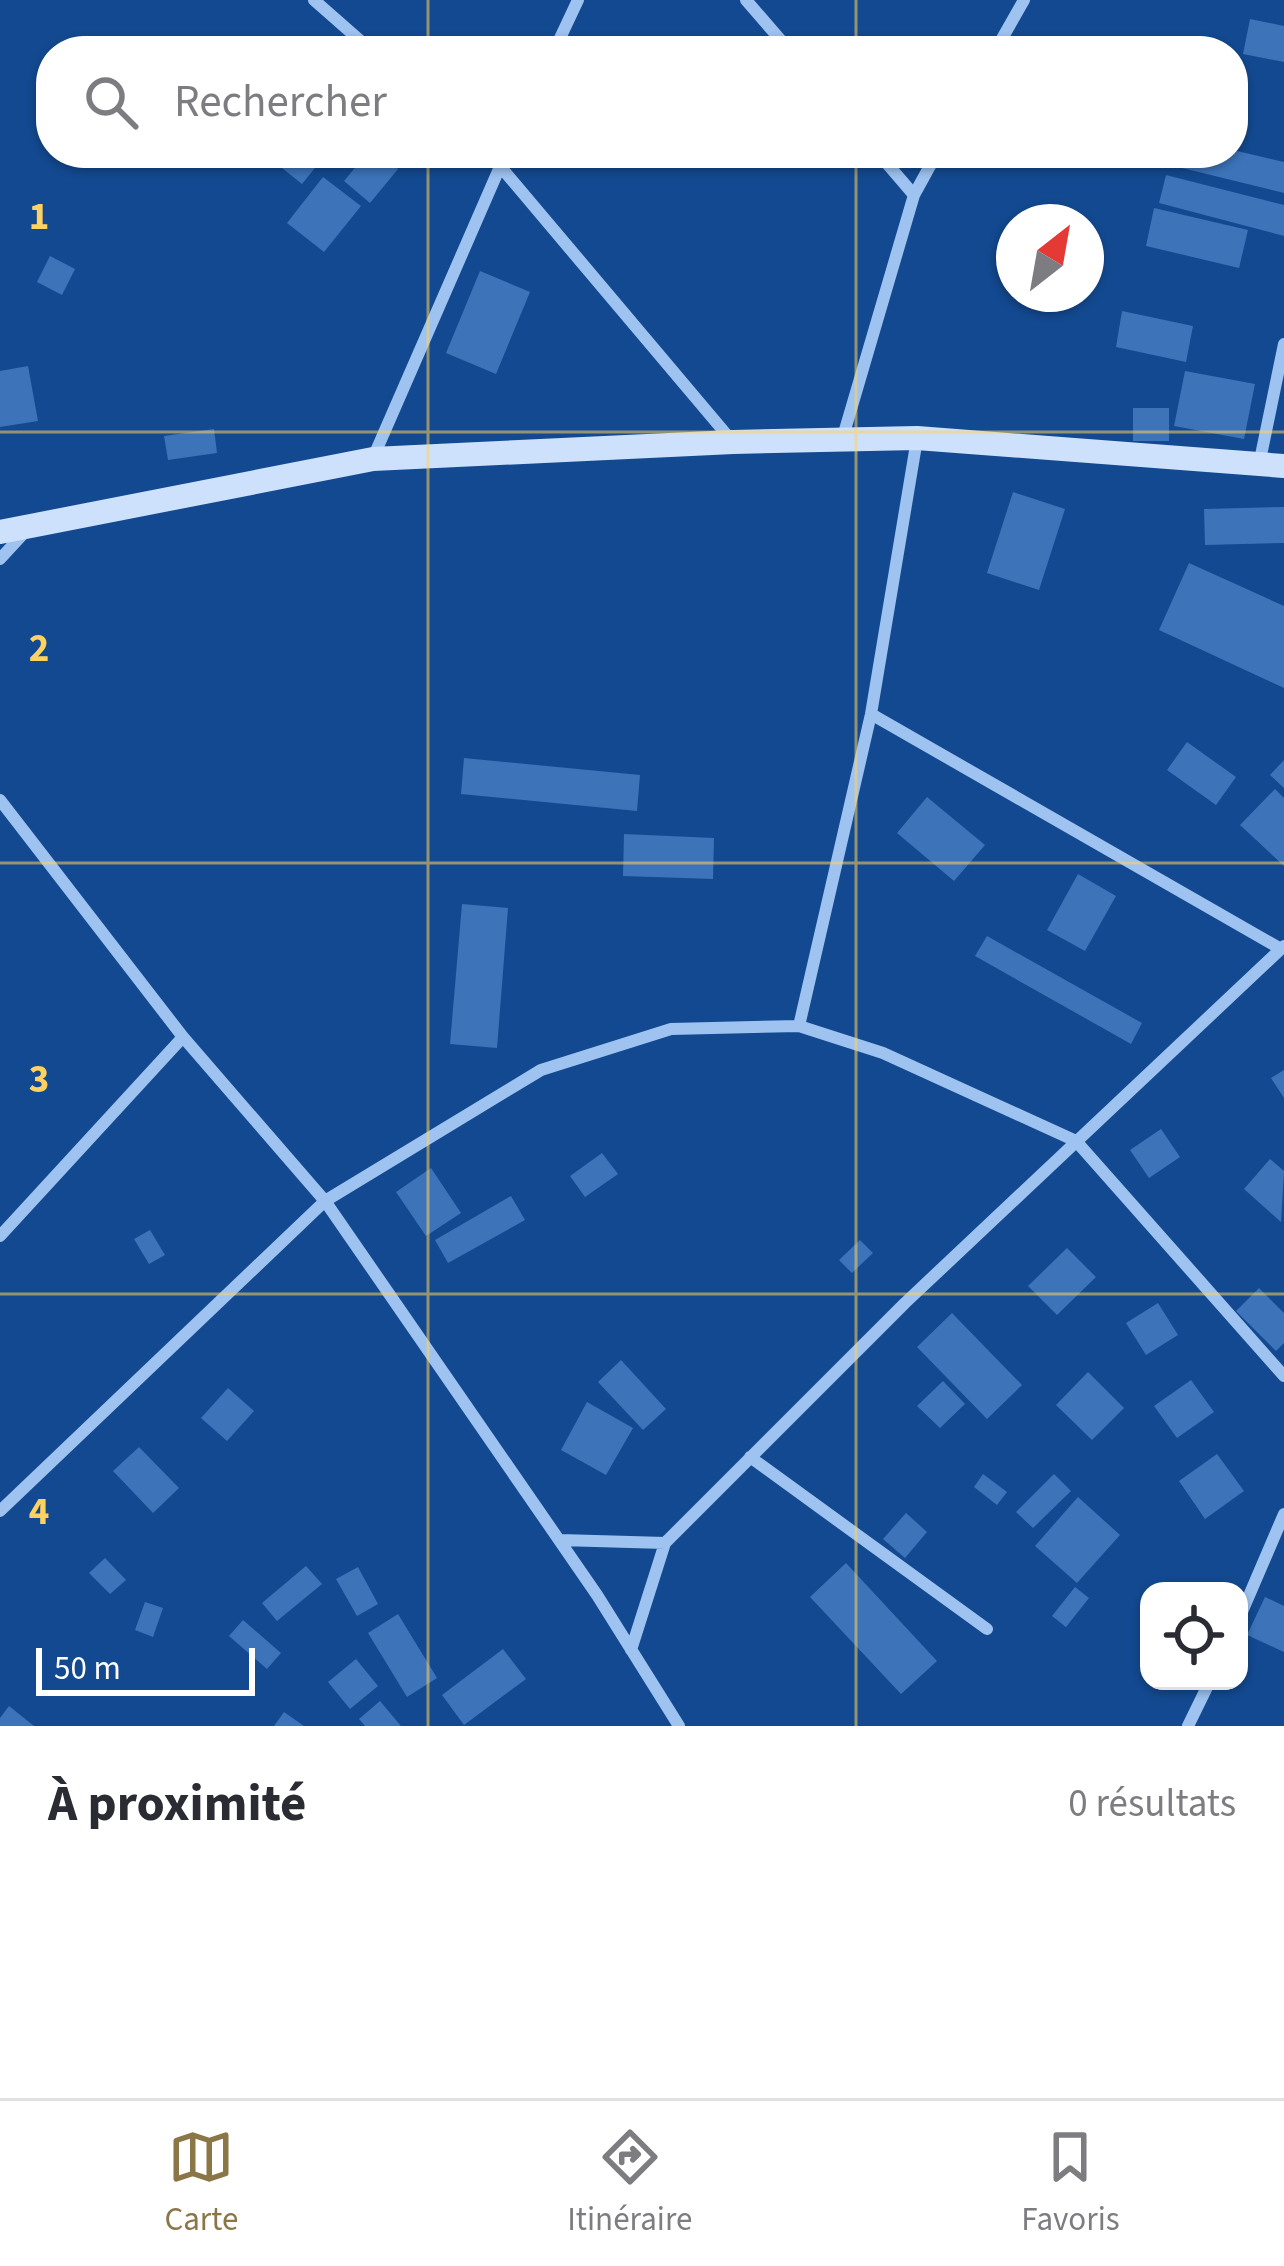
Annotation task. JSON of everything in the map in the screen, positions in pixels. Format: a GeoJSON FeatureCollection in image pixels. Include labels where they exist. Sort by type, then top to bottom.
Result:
{"type":"FeatureCollection","features":[{"type":"Feature","properties":{"kind":"main road"},"geometry":{"type":"LineString","coordinates":[[0,532],[373,459],[917,438],[1271,466]]}},
{"type":"Feature","properties":{"kind":"street"},"geometry":{"type":"LineString","coordinates":[[314,0],[355,36]]}},
{"type":"Feature","properties":{"kind":"street"},"geometry":{"type":"LineString","coordinates":[[561,36],[578,0]]}},
{"type":"Feature","properties":{"kind":"street"},"geometry":{"type":"LineString","coordinates":[[746,0],[777,36]]}},
{"type":"Feature","properties":{"kind":"street"},"geometry":{"type":"LineString","coordinates":[[1004,36],[1024,0]]}},
{"type":"Feature","properties":{"kind":"street"},"geometry":{"type":"LineString","coordinates":[[373,459],[500,168]]}},
{"type":"Feature","properties":{"kind":"street"},"geometry":{"type":"LineString","coordinates":[[512,168],[733,442]]}},
{"type":"Feature","properties":{"kind":"street"},"geometry":{"type":"LineString","coordinates":[[891,168],[914,195]]}},
{"type":"Feature","properties":{"kind":"street"},"geometry":{"type":"LineString","coordinates":[[842,440],[914,195],[929,168]]}},
{"type":"Feature","properties":{"kind":"street"},"geometry":{"type":"LineString","coordinates":[[1271,466],[1284,344]]}},
{"type":"Feature","properties":{"kind":"street"},"geometry":{"type":"LineString","coordinates":[[800,1026],[871,714],[917,438]]}},
{"type":"Feature","properties":{"kind":"street"},"geometry":{"type":"LineString","coordinates":[[0,559],[28,527]]}},
{"type":"Feature","properties":{"kind":"street"},"geometry":{"type":"LineString","coordinates":[[632,1650],[664,1543],[1076,1141],[1283,948],[871,714]]}},
{"type":"Feature","properties":{"kind":"street"},"geometry":{"type":"LineString","coordinates":[[0,800],[183,1037],[325,1201],[560,1540],[679,1726]]}},
{"type":"Feature","properties":{"kind":"street"},"geometry":{"type":"LineString","coordinates":[[0,1511],[325,1201],[541,1070],[671,1029],[800,1026],[883,1053],[1076,1141],[1284,1376]]}},
{"type":"Feature","properties":{"kind":"street"},"geometry":{"type":"LineString","coordinates":[[0,1236],[183,1037]]}},
{"type":"Feature","properties":{"kind":"street"},"geometry":{"type":"LineString","coordinates":[[751,1457],[987,1629]]}},
{"type":"Feature","properties":{"kind":"street"},"geometry":{"type":"LineString","coordinates":[[1248,1598],[1284,1514]]}},
{"type":"Feature","properties":{"kind":"street"},"geometry":{"type":"LineString","coordinates":[[560,1540],[664,1543]]}},
{"type":"Feature","properties":{"kind":"street"},"geometry":{"type":"LineString","coordinates":[[1188,1726],[1206,1690]]}},
{"type":"Feature","properties":{"kind":"building"},"geometry":{"type":"Polygon","coordinates":[[[1250,19],[1284,26],[1284,62],[1248,55],[1250,19]]]}},
{"type":"Feature","properties":{"kind":"building"},"geometry":{"type":"Polygon","coordinates":[[[1248,154],[1284,162],[1284,193],[1182,168],[1248,168],[1248,154]]]}},
{"type":"Feature","properties":{"kind":"building"},"geometry":{"type":"Polygon","coordinates":[[[282,168],[315,168],[302,184],[282,168]]]}},
{"type":"Feature","properties":{"kind":"building"},"geometry":{"type":"Polygon","coordinates":[[[355,168],[398,169],[370,203],[344,181],[355,168]]]}},
{"type":"Feature","properties":{"kind":"building"},"geometry":{"type":"Polygon","coordinates":[[[1166,175],[1284,205],[1284,236],[1159,203],[1166,175]]]}},
{"type":"Feature","properties":{"kind":"building"},"geometry":{"type":"Polygon","coordinates":[[[323,177],[361,206],[324,252],[287,223],[323,177]]]}},
{"type":"Feature","properties":{"kind":"building"},"geometry":{"type":"Polygon","coordinates":[[[1154,208],[1248,230],[1239,268],[1146,246],[1154,208]]]}},
{"type":"Feature","properties":{"kind":"building"},"geometry":{"type":"Polygon","coordinates":[[[50,256],[75,269],[62,295],[37,282],[50,256]]]}},
{"type":"Feature","properties":{"kind":"building"},"geometry":{"type":"Polygon","coordinates":[[[480,271],[530,292],[496,374],[446,353],[480,271]]]}},
{"type":"Feature","properties":{"kind":"building"},"geometry":{"type":"Polygon","coordinates":[[[1122,311],[1193,326],[1186,362],[1116,347],[1122,311]]]}},
{"type":"Feature","properties":{"kind":"building"},"geometry":{"type":"Polygon","coordinates":[[[28,366],[38,421],[0,427],[0,371],[28,366]]]}},
{"type":"Feature","properties":{"kind":"building"},"geometry":{"type":"Polygon","coordinates":[[[1185,371],[1255,384],[1244,439],[1174,426],[1185,371]]]}},
{"type":"Feature","properties":{"kind":"building"},"geometry":{"type":"Polygon","coordinates":[[[1133,408],[1169,408],[1169,441],[1133,441],[1133,408]]]}},
{"type":"Feature","properties":{"kind":"building"},"geometry":{"type":"Polygon","coordinates":[[[214,429],[217,453],[168,460],[164,436],[214,429]]]}},
{"type":"Feature","properties":{"kind":"building"},"geometry":{"type":"Polygon","coordinates":[[[1013,492],[1065,509],[1039,590],[987,573],[1013,492]]]}},
{"type":"Feature","properties":{"kind":"building"},"geometry":{"type":"Polygon","coordinates":[[[1284,507],[1284,543],[1205,545],[1204,509],[1284,507]]]}},
{"type":"Feature","properties":{"kind":"building"},"geometry":{"type":"Polygon","coordinates":[[[1189,563],[1284,606],[1284,688],[1159,630],[1189,563]]]}},
{"type":"Feature","properties":{"kind":"building"},"geometry":{"type":"Polygon","coordinates":[[[1187,742],[1236,777],[1216,805],[1167,770],[1187,742]]]}},
{"type":"Feature","properties":{"kind":"building"},"geometry":{"type":"Polygon","coordinates":[[[464,758],[640,775],[637,811],[461,794],[464,758]]]}},
{"type":"Feature","properties":{"kind":"building"},"geometry":{"type":"Polygon","coordinates":[[[1284,760],[1284,788],[1270,775],[1284,760]]]}},
{"type":"Feature","properties":{"kind":"building"},"geometry":{"type":"Polygon","coordinates":[[[1275,789],[1284,798],[1284,866],[1240,825],[1275,789]]]}},
{"type":"Feature","properties":{"kind":"building"},"geometry":{"type":"Polygon","coordinates":[[[927,797],[985,845],[954,881],[897,833],[927,797]]]}},
{"type":"Feature","properties":{"kind":"building"},"geometry":{"type":"Polygon","coordinates":[[[624,834],[714,838],[713,879],[623,876],[624,834]]]}},
{"type":"Feature","properties":{"kind":"building"},"geometry":{"type":"Polygon","coordinates":[[[1078,874],[1116,896],[1085,951],[1047,930],[1078,874]]]}},
{"type":"Feature","properties":{"kind":"building"},"geometry":{"type":"Polygon","coordinates":[[[462,904],[508,908],[497,1048],[450,1044],[462,904]]]}},
{"type":"Feature","properties":{"kind":"building"},"geometry":{"type":"Polygon","coordinates":[[[987,936],[1142,1023],[1131,1044],[975,956],[987,936]]]}},
{"type":"Feature","properties":{"kind":"building"},"geometry":{"type":"Polygon","coordinates":[[[1284,1070],[1284,1098],[1271,1078],[1284,1070]]]}},
{"type":"Feature","properties":{"kind":"building"},"geometry":{"type":"Polygon","coordinates":[[[1161,1129],[1180,1157],[1149,1178],[1130,1150],[1161,1129]]]}},
{"type":"Feature","properties":{"kind":"building"},"geometry":{"type":"Polygon","coordinates":[[[602,1153],[618,1174],[585,1197],[570,1176],[602,1153]]]}},
{"type":"Feature","properties":{"kind":"building"},"geometry":{"type":"Polygon","coordinates":[[[1270,1159],[1284,1171],[1281,1222],[1244,1189],[1270,1159]]]}},
{"type":"Feature","properties":{"kind":"building"},"geometry":{"type":"Polygon","coordinates":[[[431,1168],[461,1213],[426,1236],[396,1192],[431,1168]]]}},
{"type":"Feature","properties":{"kind":"building"},"geometry":{"type":"Polygon","coordinates":[[[511,1196],[525,1220],[448,1263],[435,1240],[511,1196]]]}},
{"type":"Feature","properties":{"kind":"building"},"geometry":{"type":"Polygon","coordinates":[[[150,1230],[165,1255],[149,1264],[134,1239],[150,1230]]]}},
{"type":"Feature","properties":{"kind":"building"},"geometry":{"type":"Polygon","coordinates":[[[860,1240],[873,1253],[852,1273],[839,1260],[860,1240]]]}},
{"type":"Feature","properties":{"kind":"building"},"geometry":{"type":"Polygon","coordinates":[[[1067,1248],[1096,1277],[1057,1315],[1028,1286],[1067,1248]]]}},
{"type":"Feature","properties":{"kind":"building"},"geometry":{"type":"Polygon","coordinates":[[[1259,1288],[1284,1313],[1284,1343],[1276,1351],[1236,1311],[1259,1288]]]}},
{"type":"Feature","properties":{"kind":"building"},"geometry":{"type":"Polygon","coordinates":[[[1158,1303],[1178,1335],[1146,1355],[1126,1323],[1158,1303]]]}},
{"type":"Feature","properties":{"kind":"building"},"geometry":{"type":"Polygon","coordinates":[[[952,1313],[1022,1385],[987,1419],[917,1347],[952,1313]]]}},
{"type":"Feature","properties":{"kind":"building"},"geometry":{"type":"Polygon","coordinates":[[[621,1360],[666,1409],[643,1430],[598,1382],[621,1360]]]}},
{"type":"Feature","properties":{"kind":"building"},"geometry":{"type":"Polygon","coordinates":[[[1088,1372],[1124,1408],[1092,1440],[1056,1405],[1088,1372]]]}},
{"type":"Feature","properties":{"kind":"building"},"geometry":{"type":"Polygon","coordinates":[[[1191,1380],[1214,1412],[1177,1438],[1154,1406],[1191,1380]]]}},
{"type":"Feature","properties":{"kind":"building"},"geometry":{"type":"Polygon","coordinates":[[[943,1381],[965,1404],[940,1428],[917,1406],[943,1381]]]}},
{"type":"Feature","properties":{"kind":"building"},"geometry":{"type":"Polygon","coordinates":[[[228,1388],[254,1411],[227,1441],[201,1418],[228,1388]]]}},
{"type":"Feature","properties":{"kind":"building"},"geometry":{"type":"Polygon","coordinates":[[[587,1402],[633,1428],[606,1475],[561,1450],[587,1402]]]}},
{"type":"Feature","properties":{"kind":"building"},"geometry":{"type":"Polygon","coordinates":[[[139,1447],[179,1488],[153,1513],[113,1471],[139,1447]]]}},
{"type":"Feature","properties":{"kind":"building"},"geometry":{"type":"Polygon","coordinates":[[[1217,1454],[1244,1491],[1205,1519],[1179,1481],[1217,1454]]]}},
{"type":"Feature","properties":{"kind":"building"},"geometry":{"type":"Polygon","coordinates":[[[983,1474],[1007,1492],[997,1505],[974,1487],[983,1474]]]}},
{"type":"Feature","properties":{"kind":"building"},"geometry":{"type":"Polygon","coordinates":[[[1054,1474],[1071,1491],[1033,1528],[1016,1512],[1054,1474]]]}},
{"type":"Feature","properties":{"kind":"building"},"geometry":{"type":"Polygon","coordinates":[[[1078,1497],[1120,1535],[1077,1583],[1035,1546],[1078,1497]]]}},
{"type":"Feature","properties":{"kind":"building"},"geometry":{"type":"Polygon","coordinates":[[[906,1513],[927,1532],[905,1558],[883,1539],[906,1513]]]}},
{"type":"Feature","properties":{"kind":"building"},"geometry":{"type":"Polygon","coordinates":[[[105,1558],[126,1580],[110,1594],[89,1573],[105,1558]]]}},
{"type":"Feature","properties":{"kind":"building"},"geometry":{"type":"Polygon","coordinates":[[[846,1563],[937,1661],[901,1694],[810,1597],[846,1563]]]}},
{"type":"Feature","properties":{"kind":"building"},"geometry":{"type":"Polygon","coordinates":[[[306,1566],[322,1584],[277,1621],[262,1603],[306,1566]]]}},
{"type":"Feature","properties":{"kind":"building"},"geometry":{"type":"Polygon","coordinates":[[[358,1567],[378,1604],[357,1616],[336,1579],[358,1567]]]}},
{"type":"Feature","properties":{"kind":"building"},"geometry":{"type":"Polygon","coordinates":[[[1075,1587],[1089,1598],[1066,1627],[1052,1616],[1075,1587]]]}},
{"type":"Feature","properties":{"kind":"building"},"geometry":{"type":"Polygon","coordinates":[[[1265,1597],[1284,1606],[1284,1652],[1248,1633],[1265,1597]]]}},
{"type":"Feature","properties":{"kind":"building"},"geometry":{"type":"Polygon","coordinates":[[[145,1602],[163,1608],[153,1637],[135,1630],[145,1602]]]}},
{"type":"Feature","properties":{"kind":"building"},"geometry":{"type":"Polygon","coordinates":[[[398,1614],[437,1678],[407,1697],[368,1633],[398,1614]]]}},
{"type":"Feature","properties":{"kind":"building"},"geometry":{"type":"Polygon","coordinates":[[[243,1620],[281,1653],[267,1669],[229,1636],[243,1620]]]}},
{"type":"Feature","properties":{"kind":"building"},"geometry":{"type":"Polygon","coordinates":[[[503,1649],[526,1679],[464,1725],[442,1695],[503,1649]]]}},
{"type":"Feature","properties":{"kind":"building"},"geometry":{"type":"Polygon","coordinates":[[[356,1659],[378,1686],[350,1709],[328,1682],[356,1659]]]}},
{"type":"Feature","properties":{"kind":"building"},"geometry":{"type":"Polygon","coordinates":[[[380,1701],[401,1726],[365,1726],[359,1719],[380,1701]]]}},
{"type":"Feature","properties":{"kind":"building"},"geometry":{"type":"Polygon","coordinates":[[[9,1706],[34,1726],[0,1726],[9,1706]]]}},
{"type":"Feature","properties":{"kind":"building"},"geometry":{"type":"Polygon","coordinates":[[[284,1712],[304,1726],[274,1726],[284,1712]]]}}]}
